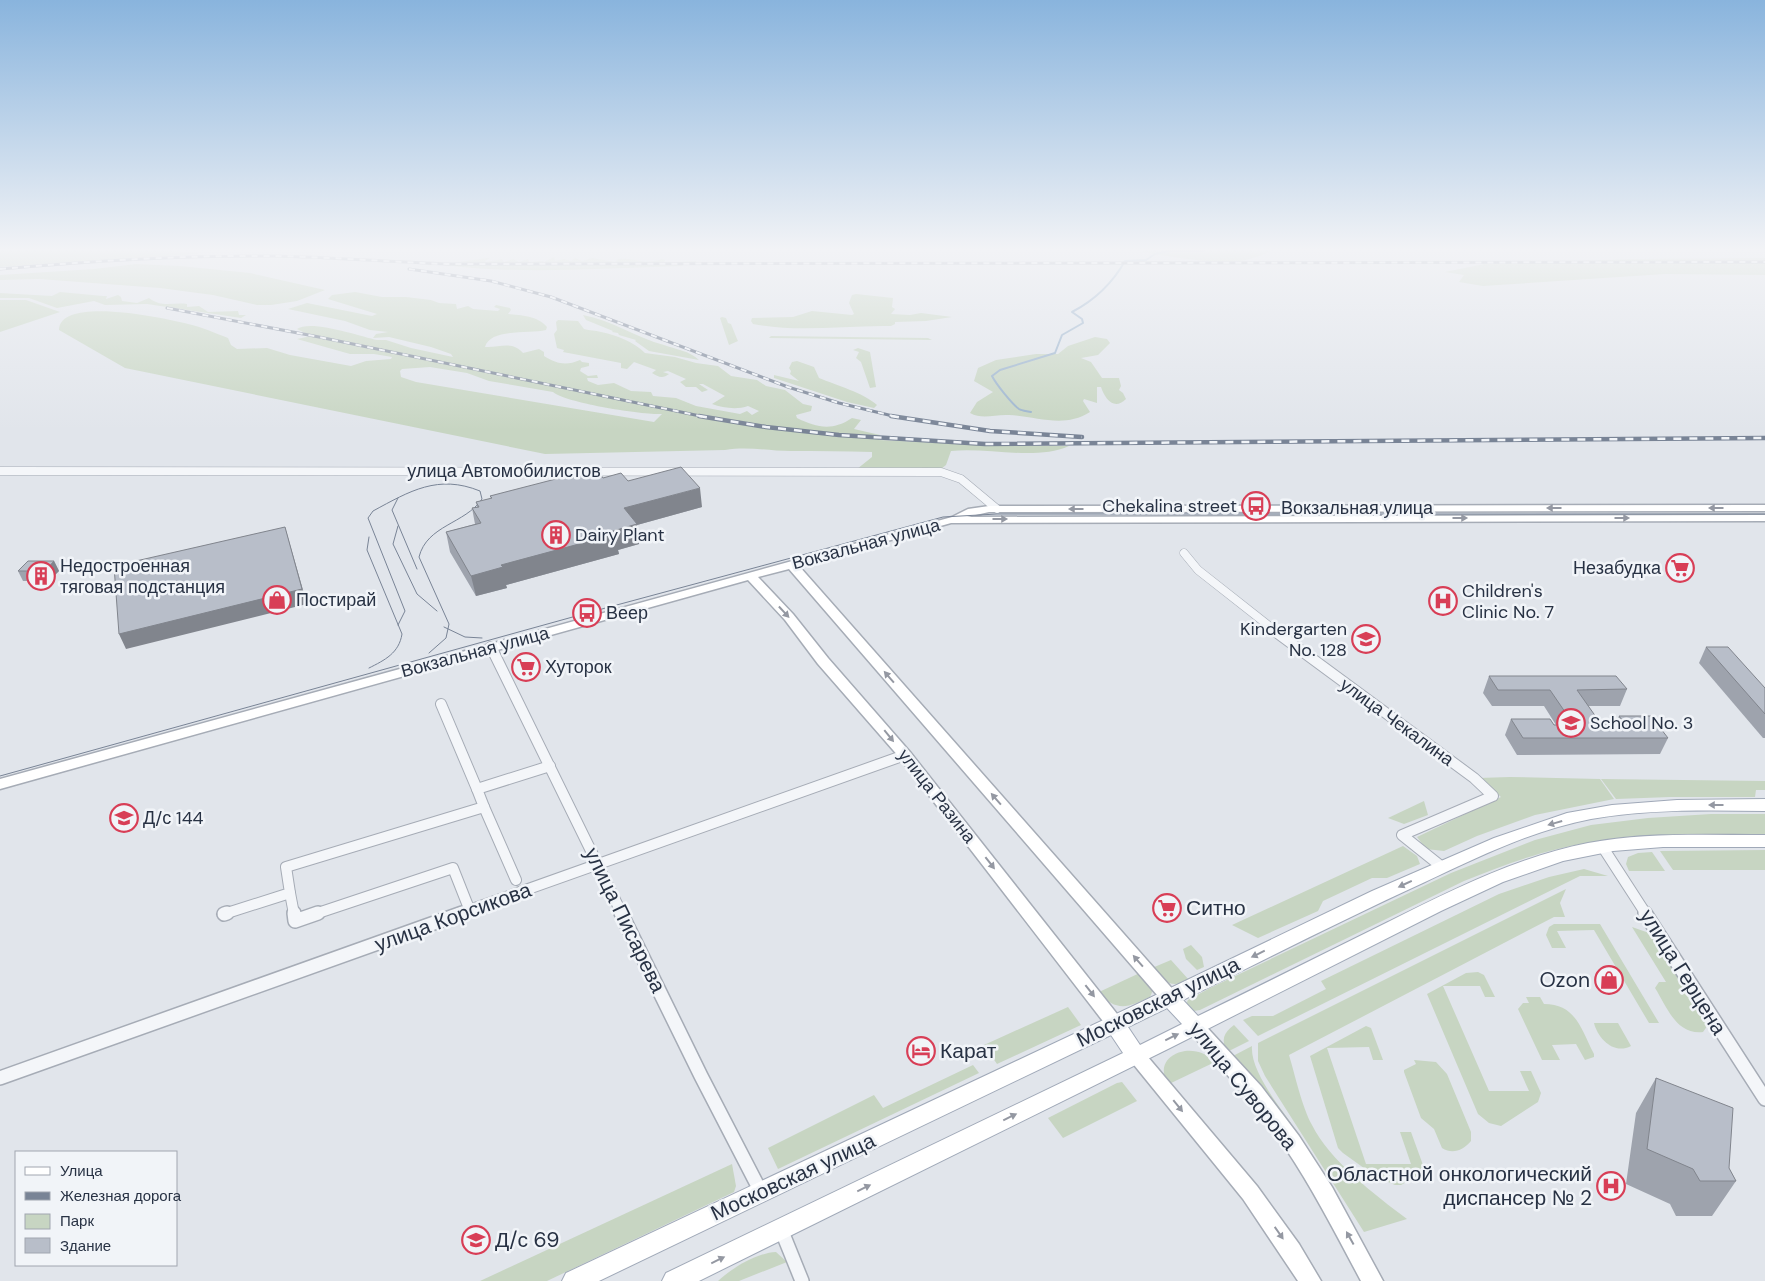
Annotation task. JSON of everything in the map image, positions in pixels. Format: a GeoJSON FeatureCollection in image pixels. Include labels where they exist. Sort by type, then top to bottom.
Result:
{"type":"FeatureCollection","features":[{"type":"Feature","properties":{"kind":"main road","name":"Вокзальная улица"},"geometry":{"type":"LineString","coordinates":[[0,784],[951,520],[972,511],[997,508],[1765,508]]}},
{"type":"Feature","properties":{"kind":"main road","name":"Вокзальная улица"},"geometry":{"type":"LineString","coordinates":[[951,520],[1765,518]]}},
{"type":"Feature","properties":{"kind":"main road"},"geometry":{"type":"LineString","coordinates":[[791,564],[1170,998]]}},
{"type":"Feature","properties":{"kind":"main road","name":"улица Разина"},"geometry":{"type":"LineString","coordinates":[[751,576],[789,617],[823,661],[905,755],[1115,1024]]}},
{"type":"Feature","properties":{"kind":"main road","name":"Московская улица"},"geometry":{"type":"LineString","coordinates":[[574,1281],[1442,867],[1519,835],[1587,815],[1652,806],[1765,805]]}},
{"type":"Feature","properties":{"kind":"main road","name":"Московская улица"},"geometry":{"type":"LineString","coordinates":[[674,1281],[1195,1026],[1477,885],[1538,863],[1602,846],[1627,843],[1765,841]]}},
{"type":"Feature","properties":{"kind":"main road","name":"улица Суворова"},"geometry":{"type":"LineString","coordinates":[[1170,998],[1254,1092],[1292,1142],[1325,1194],[1372,1281]]}},
{"type":"Feature","properties":{"kind":"main road"},"geometry":{"type":"LineString","coordinates":[[1115,1024],[1136,1055],[1246,1188],[1277,1230],[1310,1281]]}},
{"type":"Feature","properties":{"kind":"street","name":"улица Автомобилистов"},"geometry":{"type":"LineString","coordinates":[[0,471],[941,472],[961,479],[997,508]]}},
{"type":"Feature","properties":{"kind":"street","name":"улица Чекалина"},"geometry":{"type":"LineString","coordinates":[[1184,553],[1198,570],[1260,620],[1474,778],[1493,796],[1402,835],[1442,867]]}},
{"type":"Feature","properties":{"kind":"street","name":"улица Писарева"},"geometry":{"type":"LineString","coordinates":[[491,647],[700,1076],[761,1192]]}},
{"type":"Feature","properties":{"kind":"street"},"geometry":{"type":"LineString","coordinates":[[441,704],[516,880]]}},
{"type":"Feature","properties":{"kind":"street","name":"улица Корсикова"},"geometry":{"type":"LineString","coordinates":[[0,1078],[905,755]]}},
{"type":"Feature","properties":{"kind":"street"},"geometry":{"type":"LineString","coordinates":[[477,789],[550,766]]}},
{"type":"Feature","properties":{"kind":"street"},"geometry":{"type":"LineString","coordinates":[[470,911],[453,868],[295,921],[286,867],[484,807]]}},
{"type":"Feature","properties":{"kind":"street","name":"улица Герцена"},"geometry":{"type":"LineString","coordinates":[[1602,846],[1765,1099]]}},
{"type":"Feature","properties":{"kind":"street"},"geometry":{"type":"LineString","coordinates":[[224,914],[290,893]]}},
{"type":"Feature","properties":{"kind":"street"},"geometry":{"type":"LineString","coordinates":[[781,1228],[802,1281]]}},
{"type":"Feature","properties":{"kind":"green space"},"geometry":{"type":"Polygon","coordinates":[[[0,311],[60,312],[0,332],[0,311]]]}},
{"type":"Feature","properties":{"kind":"green space"},"geometry":{"type":"Polygon","coordinates":[[[95,311],[116,312],[139,314],[198,327],[228,338],[231,345],[237,349],[267,348],[290,355],[351,366],[366,361],[391,359],[392,357],[374,354],[350,354],[297,339],[311,336],[297,329],[303,326],[324,327],[453,357],[451,354],[431,347],[389,337],[373,338],[376,334],[388,332],[370,330],[345,321],[296,311],[346,311],[372,316],[377,314],[366,311],[510,311],[508,314],[539,320],[547,327],[546,330],[502,334],[488,341],[485,347],[510,346],[519,349],[523,353],[539,349],[544,352],[544,356],[553,361],[570,363],[580,360],[589,363],[589,366],[581,368],[580,371],[588,376],[597,375],[598,378],[587,378],[588,381],[598,385],[614,383],[631,391],[651,392],[653,396],[676,398],[696,406],[740,414],[747,411],[752,415],[759,411],[748,406],[730,408],[712,404],[725,396],[703,384],[699,384],[708,390],[702,392],[696,387],[686,387],[680,382],[686,379],[668,371],[663,372],[669,374],[665,377],[660,377],[652,373],[656,370],[634,362],[627,369],[621,368],[621,363],[563,352],[564,350],[557,348],[554,334],[557,330],[556,322],[558,320],[578,321],[584,329],[619,337],[630,342],[645,353],[718,366],[731,376],[757,380],[766,386],[785,390],[803,404],[812,406],[811,411],[796,415],[797,418],[818,426],[838,425],[852,418],[861,420],[854,429],[880,435],[879,440],[981,445],[1069,446],[1041,453],[951,451],[946,465],[941,469],[857,469],[872,457],[872,452],[783,451],[742,448],[545,454],[125,368],[59,330],[64,319],[77,314],[95,311]],[[430,367],[402,369],[400,371],[401,377],[416,382],[654,422],[662,414],[588,404],[553,392],[489,381],[467,373],[430,367]]]}},
{"type":"Feature","properties":{"kind":"green space"},"geometry":{"type":"Polygon","coordinates":[[[193,311],[238,311],[239,315],[246,315],[241,318],[193,311]]]}},
{"type":"Feature","properties":{"kind":"green space"},"geometry":{"type":"Polygon","coordinates":[[[812,311],[854,314],[853,311],[894,311],[891,314],[910,315],[921,313],[952,317],[926,321],[895,322],[891,326],[822,328],[770,327],[753,324],[751,321],[752,318],[793,317],[812,311]]]}},
{"type":"Feature","properties":{"kind":"green space"},"geometry":{"type":"Polygon","coordinates":[[[583,315],[604,321],[654,342],[687,352],[699,360],[649,351],[636,340],[619,335],[586,320],[583,315]]]}},
{"type":"Feature","properties":{"kind":"green space"},"geometry":{"type":"Polygon","coordinates":[[[720,318],[726,318],[728,323],[731,324],[738,341],[729,345],[720,318]]]}},
{"type":"Feature","properties":{"kind":"green space"},"geometry":{"type":"Polygon","coordinates":[[[771,336],[928,338],[932,340],[769,338],[771,336]]]}},
{"type":"Feature","properties":{"kind":"green space"},"geometry":{"type":"Polygon","coordinates":[[[1095,337],[1107,339],[1110,343],[1098,355],[1081,358],[1091,362],[1102,378],[1119,378],[1121,386],[1119,390],[1126,399],[1122,402],[1114,404],[1110,402],[1101,387],[1097,387],[1097,403],[1084,399],[1083,401],[1090,412],[1070,420],[1060,421],[1009,415],[980,416],[970,413],[977,402],[993,392],[974,381],[978,368],[996,360],[1036,354],[1058,354],[1068,346],[1095,337]]]}},
{"type":"Feature","properties":{"kind":"green space"},"geometry":{"type":"Polygon","coordinates":[[[858,348],[870,352],[876,387],[870,388],[861,362],[856,358],[859,352],[853,350],[858,348]]]}},
{"type":"Feature","properties":{"kind":"green space"},"geometry":{"type":"Polygon","coordinates":[[[797,361],[814,367],[819,378],[857,393],[877,405],[874,408],[847,402],[774,378],[774,375],[799,381],[790,374],[789,368],[792,362],[797,361]]]}},
{"type":"Feature","properties":{"kind":"green space"},"geometry":{"type":"Polygon","coordinates":[[[1479,778],[1600,779],[1614,799],[1535,815],[1477,836],[1444,851],[1426,849],[1417,837],[1501,797],[1479,778]]]}},
{"type":"Feature","properties":{"kind":"green space"},"geometry":{"type":"Polygon","coordinates":[[[1601,779],[1765,781],[1765,790],[1756,790],[1755,797],[1616,799],[1601,779]]]}},
{"type":"Feature","properties":{"kind":"green space"},"geometry":{"type":"Polygon","coordinates":[[[1424,801],[1428,815],[1404,824],[1388,818],[1424,801]]]}},
{"type":"Feature","properties":{"kind":"green space"},"geometry":{"type":"Polygon","coordinates":[[[1711,814],[1765,814],[1765,834],[1637,837],[1577,845],[1544,852],[1464,881],[1200,1010],[1194,1011],[1186,1004],[1188,1000],[1210,988],[1451,873],[1535,840],[1591,825],[1648,818],[1711,814]]]}},
{"type":"Feature","properties":{"kind":"green space"},"geometry":{"type":"Polygon","coordinates":[[[1403,846],[1417,856],[1420,864],[1387,878],[1372,878],[1323,901],[1318,911],[1258,938],[1232,925],[1403,846]]]}},
{"type":"Feature","properties":{"kind":"green space"},"geometry":{"type":"Polygon","coordinates":[[[1765,850],[1765,870],[1673,870],[1660,851],[1765,850]]]}},
{"type":"Feature","properties":{"kind":"green space"},"geometry":{"type":"Polygon","coordinates":[[[1652,852],[1665,871],[1629,871],[1626,864],[1628,857],[1638,853],[1652,852]]]}},
{"type":"Feature","properties":{"kind":"green space"},"geometry":{"type":"Polygon","coordinates":[[[1584,869],[1608,876],[1580,876],[1258,1036],[1243,1020],[1252,1016],[1273,1016],[1326,989],[1321,981],[1499,894],[1549,877],[1584,869]]]}},
{"type":"Feature","properties":{"kind":"green space"},"geometry":{"type":"Polygon","coordinates":[[[1566,889],[1560,903],[1565,917],[1554,917],[1289,1055],[1305,1109],[1320,1138],[1341,1164],[1407,1219],[1364,1232],[1265,1076],[1258,1061],[1258,1043],[1566,889]]]}},
{"type":"Feature","properties":{"kind":"green space"},"geometry":{"type":"Polygon","coordinates":[[[1554,924],[1600,924],[1659,1023],[1649,1023],[1594,930],[1557,931],[1566,948],[1552,948],[1546,935],[1549,927],[1554,924]]]}},
{"type":"Feature","properties":{"kind":"green space"},"geometry":{"type":"Polygon","coordinates":[[[1632,927],[1652,934],[1708,1025],[1703,1032],[1694,1032],[1686,1029],[1668,1011],[1655,988],[1659,982],[1666,982],[1632,927]]]}},
{"type":"Feature","properties":{"kind":"green space"},"geometry":{"type":"Polygon","coordinates":[[[1191,945],[1202,957],[1204,967],[1197,970],[1186,959],[1183,949],[1191,945]]]}},
{"type":"Feature","properties":{"kind":"green space"},"geometry":{"type":"Polygon","coordinates":[[[1171,960],[1189,980],[1177,984],[1169,983],[1152,968],[1171,960]]]}},
{"type":"Feature","properties":{"kind":"green space"},"geometry":{"type":"Polygon","coordinates":[[[1144,971],[1153,990],[1150,997],[1142,1001],[1123,1006],[1117,1005],[1105,999],[1099,992],[1144,971]]]}},
{"type":"Feature","properties":{"kind":"green space"},"geometry":{"type":"Polygon","coordinates":[[[1478,972],[1484,975],[1495,997],[1485,997],[1480,986],[1443,986],[1489,1091],[1529,1091],[1520,1071],[1531,1071],[1541,1093],[1538,1102],[1501,1126],[1489,1123],[1478,1114],[1427,994],[1466,973],[1478,972]]]}},
{"type":"Feature","properties":{"kind":"green space"},"geometry":{"type":"Polygon","coordinates":[[[1526,997],[1540,997],[1544,1004],[1555,1005],[1570,1013],[1581,1027],[1594,1057],[1585,1060],[1576,1044],[1552,1045],[1560,1060],[1542,1060],[1518,1009],[1523,1003],[1529,1003],[1526,997]]]}},
{"type":"Feature","properties":{"kind":"green space"},"geometry":{"type":"Polygon","coordinates":[[[1068,1007],[1081,1025],[997,1064],[984,1045],[1068,1007]]]}},
{"type":"Feature","properties":{"kind":"green space"},"geometry":{"type":"Polygon","coordinates":[[[1594,1023],[1618,1023],[1631,1046],[1619,1048],[1608,1044],[1599,1035],[1594,1023]]]}},
{"type":"Feature","properties":{"kind":"green space"},"geometry":{"type":"Polygon","coordinates":[[[1234,1025],[1249,1041],[1227,1052],[1224,1037],[1227,1031],[1234,1025]]]}},
{"type":"Feature","properties":{"kind":"green space"},"geometry":{"type":"Polygon","coordinates":[[[1366,1026],[1371,1028],[1383,1060],[1373,1060],[1369,1047],[1327,1048],[1366,1164],[1411,1164],[1400,1132],[1411,1132],[1423,1165],[1422,1173],[1401,1185],[1395,1185],[1375,1176],[1338,1148],[1310,1056],[1366,1026]]]}},
{"type":"Feature","properties":{"kind":"green space"},"geometry":{"type":"Polygon","coordinates":[[[1252,1046],[1255,1065],[1260,1076],[1291,1123],[1290,1126],[1231,1057],[1252,1046]]]}},
{"type":"Feature","properties":{"kind":"green space"},"geometry":{"type":"Polygon","coordinates":[[[1185,1051],[1201,1053],[1215,1062],[1169,1084],[1164,1073],[1164,1067],[1173,1055],[1185,1051]]]}},
{"type":"Feature","properties":{"kind":"green space"},"geometry":{"type":"Polygon","coordinates":[[[1414,1060],[1436,1062],[1447,1074],[1471,1132],[1471,1141],[1465,1147],[1454,1151],[1442,1148],[1434,1129],[1421,1118],[1404,1072],[1404,1070],[1416,1064],[1414,1060]]]}},
{"type":"Feature","properties":{"kind":"green space"},"geometry":{"type":"Polygon","coordinates":[[[973,1065],[979,1073],[778,1169],[768,1148],[874,1095],[883,1108],[973,1065]]]}},
{"type":"Feature","properties":{"kind":"green space"},"geometry":{"type":"Polygon","coordinates":[[[1122,1082],[1137,1101],[1063,1138],[1048,1118],[1117,1083],[1122,1082]]]}},
{"type":"Feature","properties":{"kind":"green space"},"geometry":{"type":"Polygon","coordinates":[[[732,1164],[736,1186],[734,1192],[547,1281],[480,1281],[732,1164]]]}},
{"type":"Feature","properties":{"kind":"green space"},"geometry":{"type":"Polygon","coordinates":[[[776,1252],[787,1262],[739,1281],[718,1281],[745,1262],[760,1255],[776,1252]]]}},
{"type":"Feature","properties":{"kind":"building","name":"Dairy Plant"},"geometry":{"type":"Polygon","coordinates":[[[681,467],[700,488],[624,508],[637,524],[613,531],[616,534],[501,565],[503,567],[471,576],[446,532],[481,523],[472,508],[479,507],[476,502],[492,498],[490,496],[579,473],[583,478],[600,474],[603,478],[621,473],[628,481],[681,467]]]}},
{"type":"Feature","properties":{"kind":"building"},"geometry":{"type":"Polygon","coordinates":[[[285,527],[302,589],[119,634],[114,566],[285,527]]]}},
{"type":"Feature","properties":{"kind":"building"},"geometry":{"type":"Polygon","coordinates":[[[28,561],[54,561],[45,571],[18,571],[28,561]]]}},
{"type":"Feature","properties":{"kind":"building"},"geometry":{"type":"Polygon","coordinates":[[[1706,647],[1728,647],[1765,688],[1765,714],[1706,647]]]}},
{"type":"Feature","properties":{"kind":"building"},"geometry":{"type":"Polygon","coordinates":[[[1489,676],[1616,676],[1627,689],[1577,690],[1601,724],[1625,724],[1619,716],[1651,716],[1668,738],[1523,738],[1511,719],[1550,719],[1554,725],[1574,725],[1550,690],[1498,690],[1489,676]]]}},
{"type":"Feature","properties":{"kind":"building"},"geometry":{"type":"Polygon","coordinates":[[[1656,1078],[1733,1108],[1729,1168],[1736,1181],[1700,1181],[1693,1169],[1647,1149],[1656,1078]]]}},
{"type":"Feature","properties":{"kind":"waterway"},"geometry":{"type":"LineString","coordinates":[[1031,412],[1019,409],[1004,394],[992,376],[1000,370],[1055,353],[1062,335],[1083,323],[1082,319],[1072,312],[1074,311]]}},
{"type":"Feature","properties":{"kind":"tram line"},"geometry":{"type":"LineString","coordinates":[[398,625],[405,611],[368,518],[373,511],[412,491],[425,487],[451,484],[480,491],[482,499],[466,514],[430,538],[423,546],[419,557],[449,624],[448,629]]}},
{"type":"Feature","properties":{"kind":"tram line"},"geometry":{"type":"LineString","coordinates":[[398,498],[392,510],[417,569]]}},
{"type":"Feature","properties":{"kind":"tram line"},"geometry":{"type":"LineString","coordinates":[[0,776],[587,613],[943,517],[997,514],[1765,514]]}},
{"type":"Feature","properties":{"kind":"tram line"},"geometry":{"type":"LineString","coordinates":[[398,526],[393,544],[417,594],[437,611]]}},
{"type":"Feature","properties":{"kind":"tram line"},"geometry":{"type":"LineString","coordinates":[[369,537],[367,550],[398,625]]}},
{"type":"Feature","properties":{"kind":"tram line"},"geometry":{"type":"LineString","coordinates":[[369,668],[386,659],[398,646],[402,634],[398,625]]}},
{"type":"Feature","properties":{"kind":"tram line"},"geometry":{"type":"LineString","coordinates":[[444,627],[448,629]]}},
{"type":"Feature","properties":{"kind":"tram line"},"geometry":{"type":"LineString","coordinates":[[429,653],[446,638],[448,629]]}},
{"type":"Feature","properties":{"kind":"tram line"},"geometry":{"type":"LineString","coordinates":[[448,629],[465,637],[482,638]]}},
{"type":"Feature","properties":{"kind":"railway"},"geometry":{"type":"LineString","coordinates":[[182,311],[319,337],[705,417]]}},
{"type":"Feature","properties":{"kind":"railway"},"geometry":{"type":"LineString","coordinates":[[587,311],[788,387],[839,403],[896,417]]}},
{"type":"Feature","properties":{"kind":"railway"},"geometry":{"type":"LineString","coordinates":[[699,416],[705,417]]}},
{"type":"Feature","properties":{"kind":"railway"},"geometry":{"type":"LineString","coordinates":[[891,416],[896,417]]}},
{"type":"Feature","properties":{"kind":"railway"},"geometry":{"type":"LineString","coordinates":[[705,417],[766,427],[839,435],[985,444],[1765,438]]}},
{"type":"Feature","properties":{"kind":"railway"},"geometry":{"type":"LineString","coordinates":[[896,417],[990,431],[1082,437]]}},
{"type":"Feature","properties":{"kind":"place","name":"Chekalina street"},"geometry":{"type":"Point","coordinates":[1256,506]}},
{"type":"Feature","properties":{"kind":"place","name":"Dairy Plant"},"geometry":{"type":"Point","coordinates":[556,535]}},
{"type":"Feature","properties":{"kind":"place","name":"Незабудка"},"geometry":{"type":"Point","coordinates":[1680,568]}},
{"type":"Feature","properties":{"kind":"place","name":"Недостроенная тяговая подстанция"},"geometry":{"type":"Point","coordinates":[41,576]}},
{"type":"Feature","properties":{"kind":"place","name":"Постирай"},"geometry":{"type":"Point","coordinates":[277,600]}},
{"type":"Feature","properties":{"kind":"place","name":"Children's Clinic No. 7"},"geometry":{"type":"Point","coordinates":[1443,601]}},
{"type":"Feature","properties":{"kind":"place","name":"Веер"},"geometry":{"type":"Point","coordinates":[587,613]}},
{"type":"Feature","properties":{"kind":"place","name":"Kindergarten No. 128"},"geometry":{"type":"Point","coordinates":[1366,639]}},
{"type":"Feature","properties":{"kind":"place","name":"Хуторок"},"geometry":{"type":"Point","coordinates":[526,667]}},
{"type":"Feature","properties":{"kind":"place","name":"School No. 3"},"geometry":{"type":"Point","coordinates":[1571,723]}},
{"type":"Feature","properties":{"kind":"place","name":"Д/с 144"},"geometry":{"type":"Point","coordinates":[124,818]}},
{"type":"Feature","properties":{"kind":"place","name":"Ситно"},"geometry":{"type":"Point","coordinates":[1167,908]}},
{"type":"Feature","properties":{"kind":"place","name":"Ozon"},"geometry":{"type":"Point","coordinates":[1609,980]}},
{"type":"Feature","properties":{"kind":"place","name":"Карат"},"geometry":{"type":"Point","coordinates":[921,1051]}},
{"type":"Feature","properties":{"kind":"place","name":"Областной онкологический диспансер № 2"},"geometry":{"type":"Point","coordinates":[1611,1186]}},
{"type":"Feature","properties":{"kind":"place","name":"Д/с 69"},"geometry":{"type":"Point","coordinates":[476,1240]}}]}
